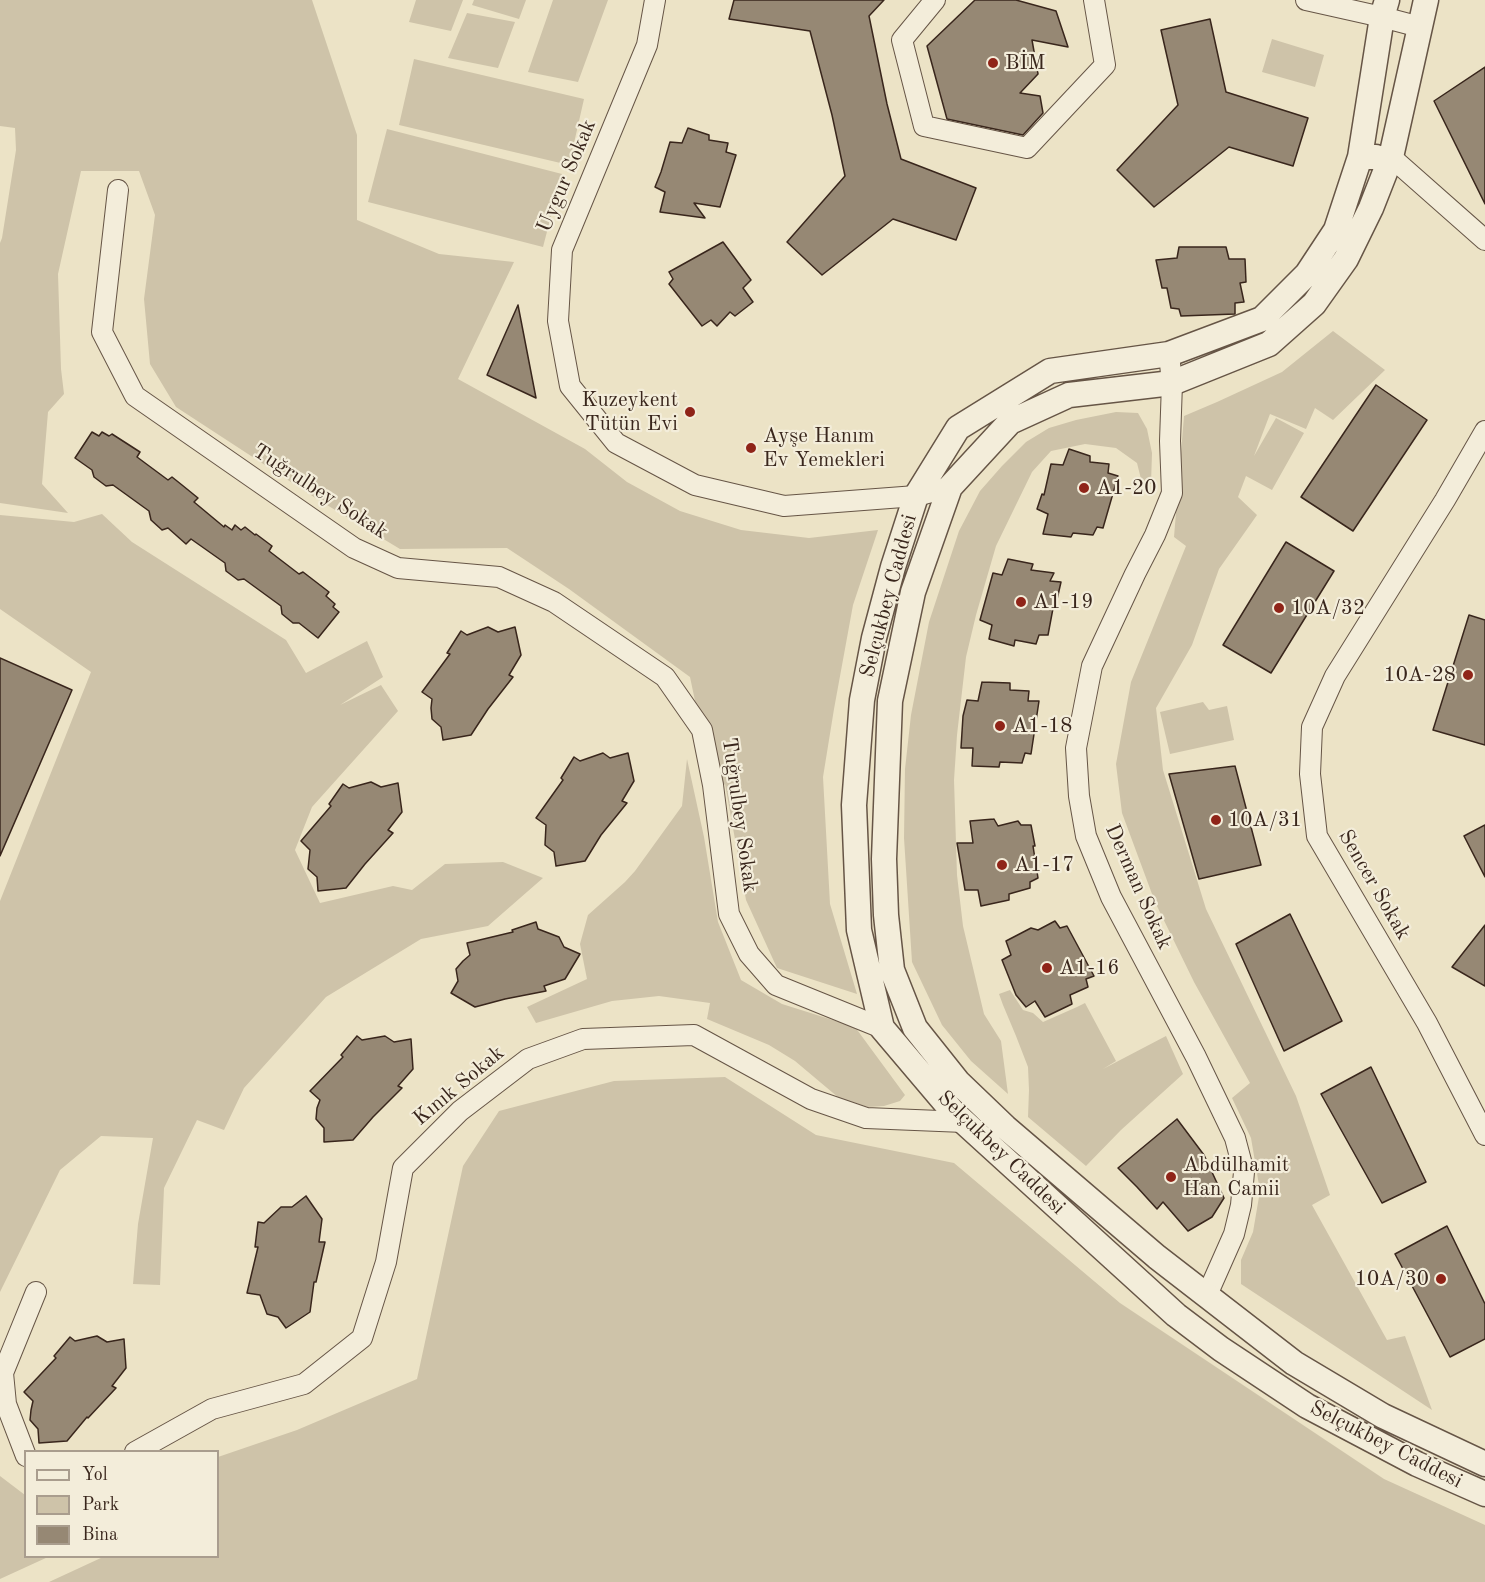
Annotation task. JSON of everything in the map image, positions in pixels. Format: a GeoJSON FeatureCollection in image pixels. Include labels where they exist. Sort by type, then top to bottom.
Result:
{"type":"FeatureCollection","features":[{"type":"Feature","properties":{"kind":"street","name":"Uygur Sokak"},"geometry":{"type":"LineString","coordinates":[[655,0],[647,45],[562,250],[558,321],[570,386],[616,443],[695,485],[784,506],[916,496],[950,487]]}},
{"type":"Feature","properties":{"kind":"street"},"geometry":{"type":"LineString","coordinates":[[935,0],[902,40],[924,126],[1027,148],[1105,65],[1094,0]]}},
{"type":"Feature","properties":{"kind":"street"},"geometry":{"type":"LineString","coordinates":[[1306,0],[1385,8],[1420,27]]}},
{"type":"Feature","properties":{"kind":"street","name":"Selçukbey Caddesi"},"geometry":{"type":"LineString","coordinates":[[1426,0],[1390,157],[1371,207],[1346,259],[1314,304],[1269,344],[1172,383],[1069,395],[1010,422],[950,487],[913,592],[890,701],[884,859],[886,915],[892,970],[915,1028],[958,1082],[1005,1127],[1157,1257],[1294,1363],[1383,1416],[1485,1464]]}},
{"type":"Feature","properties":{"kind":"street","name":"Selçukbey Caddesi"},"geometry":{"type":"LineString","coordinates":[[1385,8],[1359,157],[1336,230],[1307,274],[1262,319],[1169,354],[1050,371],[958,428],[916,496],[893,567],[874,638],[862,700],[854,805],[859,930],[882,1028],[954,1113],[1176,1315],[1221,1349],[1307,1406],[1417,1464],[1485,1494]]}},
{"type":"Feature","properties":{"kind":"street"},"geometry":{"type":"LineString","coordinates":[[1359,157],[1390,157],[1485,240]]}},
{"type":"Feature","properties":{"kind":"street","name":"Tuğrulbey Sokak"},"geometry":{"type":"LineString","coordinates":[[118,190],[102,332],[135,396],[354,548],[398,568],[499,577],[554,603],[665,677],[702,730],[713,785],[729,914],[749,954],[776,985],[882,1028]]}},
{"type":"Feature","properties":{"kind":"street","name":"Derman Sokak"},"geometry":{"type":"LineString","coordinates":[[1169,354],[1172,383],[1170,441],[1172,493],[1155,536],[1092,666],[1076,748],[1079,796],[1086,836],[1112,897],[1235,1138],[1244,1172],[1241,1205],[1234,1234],[1207,1295]]}},
{"type":"Feature","properties":{"kind":"street","name":"Sencer Sokak"},"geometry":{"type":"LineString","coordinates":[[1485,431],[1445,501],[1335,676],[1312,727],[1310,774],[1317,836],[1427,1023],[1485,1135]]}},
{"type":"Feature","properties":{"kind":"street","name":"Kınık Sokak"},"geometry":{"type":"LineString","coordinates":[[139,1450],[212,1409],[304,1384],[362,1338],[386,1262],[403,1168],[460,1111],[528,1059],[583,1039],[694,1035],[811,1099],[866,1118],[964,1122]]}},
{"type":"Feature","properties":{"kind":"street"},"geometry":{"type":"LineString","coordinates":[[989,1146],[1005,1127]]}},
{"type":"Feature","properties":{"kind":"street"},"geometry":{"type":"LineString","coordinates":[[24,1451],[6,1404],[3,1373],[36,1292]]}},
{"type":"Feature","properties":{"kind":"green space"},"geometry":{"type":"Polygon","coordinates":[[[0,0],[312,0],[357,135],[357,220],[439,254],[514,262],[458,379],[585,449],[627,482],[680,511],[741,530],[809,538],[878,530],[853,605],[823,777],[830,904],[857,994],[777,968],[746,900],[725,784],[715,796],[690,677],[569,589],[507,548],[400,549],[317,499],[176,407],[150,364],[144,299],[155,215],[139,171],[81,171],[58,274],[64,394],[48,412],[42,484],[68,513],[0,503],[0,243],[16,150],[15,128],[0,126],[0,0]]]}},
{"type":"Feature","properties":{"kind":"green space"},"geometry":{"type":"Polygon","coordinates":[[[416,0],[463,0],[451,31],[409,22],[416,0]]]}},
{"type":"Feature","properties":{"kind":"green space"},"geometry":{"type":"Polygon","coordinates":[[[474,0],[526,0],[519,19],[472,5],[474,0]]]}},
{"type":"Feature","properties":{"kind":"green space"},"geometry":{"type":"Polygon","coordinates":[[[553,0],[608,0],[578,82],[528,72],[553,0]]]}},
{"type":"Feature","properties":{"kind":"green space"},"geometry":{"type":"Polygon","coordinates":[[[467,13],[515,22],[498,68],[448,58],[467,13]]]}},
{"type":"Feature","properties":{"kind":"green space"},"geometry":{"type":"Polygon","coordinates":[[[1272,39],[1324,55],[1315,87],[1262,72],[1272,39]]]}},
{"type":"Feature","properties":{"kind":"green space"},"geometry":{"type":"Polygon","coordinates":[[[414,59],[584,99],[569,165],[399,125],[414,59]]]}},
{"type":"Feature","properties":{"kind":"green space"},"geometry":{"type":"Polygon","coordinates":[[[387,129],[562,174],[543,247],[368,202],[387,129]]]}},
{"type":"Feature","properties":{"kind":"green space"},"geometry":{"type":"Polygon","coordinates":[[[1333,331],[1385,370],[1333,420],[1315,408],[1306,429],[1270,414],[1254,456],[1276,418],[1304,433],[1272,490],[1246,476],[1238,497],[1257,515],[1219,569],[1192,645],[1156,708],[1163,770],[1206,909],[1296,1096],[1330,1195],[1312,1205],[1387,1340],[1405,1336],[1432,1410],[1241,1284],[1241,1260],[1253,1232],[1260,1191],[1251,1138],[1232,1098],[1250,1083],[1194,982],[1155,902],[1122,813],[1116,764],[1131,682],[1186,546],[1174,537],[1184,416],[1282,372],[1333,331]]]}},
{"type":"Feature","properties":{"kind":"green space"},"geometry":{"type":"Polygon","coordinates":[[[1116,412],[1138,413],[1147,429],[1152,453],[1151,484],[1142,483],[1137,463],[1116,448],[1085,444],[1051,451],[1032,472],[996,546],[966,657],[954,780],[957,875],[963,926],[984,1014],[1001,1041],[1008,1094],[971,1061],[942,1025],[912,962],[904,838],[905,769],[911,715],[929,622],[959,531],[980,491],[1026,442],[1049,428],[1116,412]]]}},
{"type":"Feature","properties":{"kind":"green space"},"geometry":{"type":"Polygon","coordinates":[[[102,514],[132,542],[286,640],[306,673],[367,641],[383,677],[340,705],[381,685],[398,711],[312,807],[295,850],[320,903],[393,886],[412,890],[445,864],[503,862],[543,878],[488,926],[421,939],[326,997],[244,1088],[224,1130],[197,1120],[164,1188],[160,1285],[133,1284],[138,1224],[153,1138],[101,1136],[60,1170],[0,1292],[0,901],[91,672],[0,609],[0,515],[74,522],[102,514]]]}},
{"type":"Feature","properties":{"kind":"green space"},"geometry":{"type":"Polygon","coordinates":[[[1203,702],[1209,710],[1227,706],[1234,740],[1170,754],[1160,712],[1203,702]]]}},
{"type":"Feature","properties":{"kind":"green space"},"geometry":{"type":"Polygon","coordinates":[[[687,759],[704,837],[718,922],[741,980],[782,1004],[855,1027],[905,1095],[900,1101],[884,1106],[868,1107],[839,1098],[795,1061],[769,1045],[707,1019],[710,1003],[659,996],[612,1001],[536,1023],[527,1007],[587,979],[580,944],[588,915],[635,871],[682,806],[687,759]]]}},
{"type":"Feature","properties":{"kind":"green space"},"geometry":{"type":"Polygon","coordinates":[[[1010,990],[1023,1010],[1033,1013],[1043,1022],[1085,1003],[1116,1061],[1103,1069],[1166,1036],[1183,1074],[1121,1130],[1086,1166],[1028,1117],[1028,1067],[999,994],[1010,990]]]}},
{"type":"Feature","properties":{"kind":"green space"},"geometry":{"type":"Polygon","coordinates":[[[725,1077],[816,1135],[954,1163],[1120,1303],[1384,1479],[1485,1525],[1485,1582],[49,1582],[101,1558],[219,1558],[219,1457],[297,1430],[417,1379],[463,1166],[499,1111],[614,1081],[725,1077]]]}},
{"type":"Feature","properties":{"kind":"green space"},"geometry":{"type":"Polygon","coordinates":[[[0,1476],[24,1494],[24,1558],[46,1558],[0,1579],[0,1476]]]}},
{"type":"Feature","properties":{"kind":"building"},"geometry":{"type":"Polygon","coordinates":[[[734,0],[884,0],[869,16],[901,159],[976,188],[956,240],[893,219],[822,275],[787,242],[845,176],[832,115],[810,31],[729,19],[734,0]]]}},
{"type":"Feature","properties":{"kind":"building"},"geometry":{"type":"Polygon","coordinates":[[[975,0],[1016,0],[1056,11],[1068,47],[1032,40],[1038,74],[1020,93],[1040,96],[1043,113],[1023,135],[947,119],[927,46],[975,0]]]}},
{"type":"Feature","properties":{"kind":"building"},"geometry":{"type":"Polygon","coordinates":[[[1210,19],[1226,92],[1308,118],[1293,166],[1229,147],[1154,207],[1117,170],[1178,105],[1161,30],[1210,19]]]}},
{"type":"Feature","properties":{"kind":"building"},"geometry":{"type":"Polygon","coordinates":[[[1485,67],[1485,204],[1434,101],[1485,67]]]}},
{"type":"Feature","properties":{"kind":"building"},"geometry":{"type":"Polygon","coordinates":[[[688,128],[709,135],[709,140],[728,143],[726,152],[736,155],[720,207],[694,203],[705,218],[660,212],[665,192],[655,187],[670,142],[682,143],[688,128]]]}},
{"type":"Feature","properties":{"kind":"building"},"geometry":{"type":"Polygon","coordinates":[[[723,242],[751,280],[743,288],[753,302],[735,316],[730,312],[717,326],[711,320],[702,326],[669,284],[673,279],[669,272],[723,242]]]}},
{"type":"Feature","properties":{"kind":"building"},"geometry":{"type":"Polygon","coordinates":[[[1179,247],[1226,247],[1229,259],[1245,259],[1246,282],[1240,283],[1244,302],[1235,303],[1235,314],[1181,316],[1179,309],[1171,308],[1167,288],[1162,288],[1156,260],[1177,258],[1179,247]]]}},
{"type":"Feature","properties":{"kind":"building"},"geometry":{"type":"Polygon","coordinates":[[[518,305],[536,398],[487,375],[518,305]]]}},
{"type":"Feature","properties":{"kind":"building"},"geometry":{"type":"Polygon","coordinates":[[[1376,385],[1427,420],[1353,531],[1301,497],[1376,385]]]}},
{"type":"Feature","properties":{"kind":"building"},"geometry":{"type":"Polygon","coordinates":[[[92,432],[99,436],[102,432],[109,436],[112,434],[140,452],[137,457],[168,480],[172,477],[182,485],[198,498],[194,502],[224,527],[225,525],[232,530],[235,525],[241,530],[245,527],[272,546],[269,551],[299,574],[303,572],[329,592],[326,596],[335,604],[333,607],[339,612],[318,638],[299,623],[293,623],[282,614],[281,606],[244,579],[238,580],[226,571],[225,563],[191,539],[186,544],[168,528],[162,530],[151,520],[149,511],[113,485],[106,486],[94,477],[92,470],[75,458],[92,432]]]}},
{"type":"Feature","properties":{"kind":"building","name":"A1-20"},"geometry":{"type":"Polygon","coordinates":[[[1069,449],[1090,456],[1090,462],[1109,464],[1108,473],[1118,476],[1103,528],[1097,527],[1093,535],[1073,533],[1071,537],[1043,534],[1048,514],[1037,509],[1042,494],[1044,495],[1051,464],[1063,465],[1069,449]]]}},
{"type":"Feature","properties":{"kind":"building","name":"10A/32"},"geometry":{"type":"Polygon","coordinates":[[[1286,542],[1334,571],[1271,673],[1223,645],[1286,542]]]}},
{"type":"Feature","properties":{"kind":"building","name":"A1-19"},"geometry":{"type":"Polygon","coordinates":[[[1008,559],[1033,564],[1031,570],[1054,573],[1050,581],[1061,582],[1048,635],[1039,635],[1036,644],[1015,640],[1014,646],[989,639],[992,625],[980,620],[993,573],[1002,575],[1008,559]]]}},
{"type":"Feature","properties":{"kind":"building","name":"10A-28"},"geometry":{"type":"Polygon","coordinates":[[[1469,615],[1485,620],[1485,745],[1433,730],[1469,615]]]}},
{"type":"Feature","properties":{"kind":"building"},"geometry":{"type":"Polygon","coordinates":[[[488,627],[498,632],[515,627],[521,655],[509,675],[513,677],[471,735],[443,740],[441,727],[432,719],[432,699],[422,692],[450,654],[447,653],[461,631],[467,635],[488,627]]]}},
{"type":"Feature","properties":{"kind":"building"},"geometry":{"type":"Polygon","coordinates":[[[0,658],[72,690],[0,856],[0,658]]]}},
{"type":"Feature","properties":{"kind":"building","name":"A1-18"},"geometry":{"type":"Polygon","coordinates":[[[982,682],[1010,683],[1010,690],[1029,691],[1028,701],[1039,701],[1031,754],[1025,753],[1022,763],[1000,762],[999,767],[972,766],[973,748],[961,748],[963,716],[967,700],[978,701],[982,682]]]}},
{"type":"Feature","properties":{"kind":"building"},"geometry":{"type":"Polygon","coordinates":[[[603,753],[610,758],[628,753],[634,781],[622,801],[627,803],[601,835],[585,861],[556,866],[554,852],[545,845],[546,825],[536,818],[563,780],[561,778],[574,757],[580,761],[603,753]]]}},
{"type":"Feature","properties":{"kind":"building","name":"10A/31"},"geometry":{"type":"Polygon","coordinates":[[[1235,766],[1261,865],[1199,879],[1169,774],[1235,766]]]}},
{"type":"Feature","properties":{"kind":"building"},"geometry":{"type":"Polygon","coordinates":[[[371,782],[381,787],[398,783],[402,812],[388,830],[393,833],[346,888],[318,891],[317,877],[308,869],[310,850],[301,841],[331,806],[329,804],[343,784],[349,788],[371,782]]]}},
{"type":"Feature","properties":{"kind":"building","name":"A1-17"},"geometry":{"type":"Polygon","coordinates":[[[994,819],[998,826],[1018,821],[1021,825],[1031,825],[1038,878],[1030,882],[1030,888],[1009,894],[1009,900],[981,906],[978,890],[965,890],[957,843],[973,843],[970,821],[994,819]]]}},
{"type":"Feature","properties":{"kind":"building"},"geometry":{"type":"Polygon","coordinates":[[[1485,825],[1485,877],[1464,836],[1485,825]]]}},
{"type":"Feature","properties":{"kind":"building"},"geometry":{"type":"Polygon","coordinates":[[[1290,914],[1342,1021],[1284,1051],[1236,944],[1290,914]]]}},
{"type":"Feature","properties":{"kind":"building","name":"A1-16"},"geometry":{"type":"Polygon","coordinates":[[[1055,921],[1060,928],[1067,926],[1094,976],[1086,979],[1088,987],[1070,995],[1072,1004],[1045,1017],[1035,1001],[1026,1007],[1016,995],[1002,960],[1011,955],[1006,941],[1031,928],[1038,930],[1055,921]]]}},
{"type":"Feature","properties":{"kind":"building"},"geometry":{"type":"Polygon","coordinates":[[[536,922],[538,929],[559,937],[564,947],[580,954],[565,979],[544,986],[546,991],[475,1007],[451,993],[458,981],[456,969],[470,955],[467,943],[513,932],[512,930],[536,922]]]}},
{"type":"Feature","properties":{"kind":"building"},"geometry":{"type":"Polygon","coordinates":[[[1485,925],[1485,986],[1452,967],[1485,925]]]}},
{"type":"Feature","properties":{"kind":"building"},"geometry":{"type":"Polygon","coordinates":[[[357,1036],[362,1040],[385,1036],[394,1042],[411,1039],[413,1069],[398,1086],[402,1088],[353,1140],[324,1142],[324,1128],[316,1119],[320,1100],[310,1091],[343,1057],[341,1055],[357,1036]]]}},
{"type":"Feature","properties":{"kind":"building"},"geometry":{"type":"Polygon","coordinates":[[[1371,1067],[1426,1182],[1382,1203],[1321,1094],[1371,1067]]]}},
{"type":"Feature","properties":{"kind":"building","name":"Abdülhamit Han Camii"},"geometry":{"type":"Polygon","coordinates":[[[1177,1119],[1204,1155],[1224,1198],[1212,1217],[1188,1231],[1163,1202],[1157,1209],[1118,1168],[1177,1119]]]}},
{"type":"Feature","properties":{"kind":"building"},"geometry":{"type":"Polygon","coordinates":[[[306,1196],[322,1219],[319,1242],[325,1242],[316,1282],[314,1282],[310,1312],[286,1328],[278,1317],[267,1314],[260,1295],[247,1293],[258,1247],[255,1247],[258,1222],[264,1223],[281,1207],[292,1207],[306,1196]]]}},
{"type":"Feature","properties":{"kind":"building","name":"10A/30"},"geometry":{"type":"Polygon","coordinates":[[[1447,1226],[1485,1304],[1485,1339],[1450,1357],[1395,1254],[1447,1226]]]}},
{"type":"Feature","properties":{"kind":"building"},"geometry":{"type":"Polygon","coordinates":[[[97,1336],[107,1342],[124,1339],[126,1368],[112,1386],[116,1388],[67,1441],[39,1443],[38,1429],[30,1420],[33,1401],[24,1392],[56,1358],[54,1356],[70,1337],[75,1341],[97,1336]]]}},
{"type":"Feature","properties":{"kind":"place","name":"BİM"},"geometry":{"type":"Point","coordinates":[993,63]}},
{"type":"Feature","properties":{"kind":"place","name":"Kuzeykent Tütün Evi"},"geometry":{"type":"Point","coordinates":[690,412]}},
{"type":"Feature","properties":{"kind":"place","name":"Ayşe Hanım Ev Yemekleri"},"geometry":{"type":"Point","coordinates":[751,448]}},
{"type":"Feature","properties":{"kind":"place","name":"A1-20"},"geometry":{"type":"Point","coordinates":[1084,488]}},
{"type":"Feature","properties":{"kind":"place","name":"A1-19"},"geometry":{"type":"Point","coordinates":[1021,602]}},
{"type":"Feature","properties":{"kind":"place","name":"10A/32"},"geometry":{"type":"Point","coordinates":[1279,608]}},
{"type":"Feature","properties":{"kind":"place","name":"10A-28"},"geometry":{"type":"Point","coordinates":[1468,675]}},
{"type":"Feature","properties":{"kind":"place","name":"A1-18"},"geometry":{"type":"Point","coordinates":[1000,726]}},
{"type":"Feature","properties":{"kind":"place","name":"10A/31"},"geometry":{"type":"Point","coordinates":[1216,820]}},
{"type":"Feature","properties":{"kind":"place","name":"A1-17"},"geometry":{"type":"Point","coordinates":[1002,865]}},
{"type":"Feature","properties":{"kind":"place","name":"A1-16"},"geometry":{"type":"Point","coordinates":[1047,968]}},
{"type":"Feature","properties":{"kind":"place","name":"Abdülhamit Han Camii"},"geometry":{"type":"Point","coordinates":[1171,1177]}},
{"type":"Feature","properties":{"kind":"place","name":"10A/30"},"geometry":{"type":"Point","coordinates":[1441,1279]}}]}
